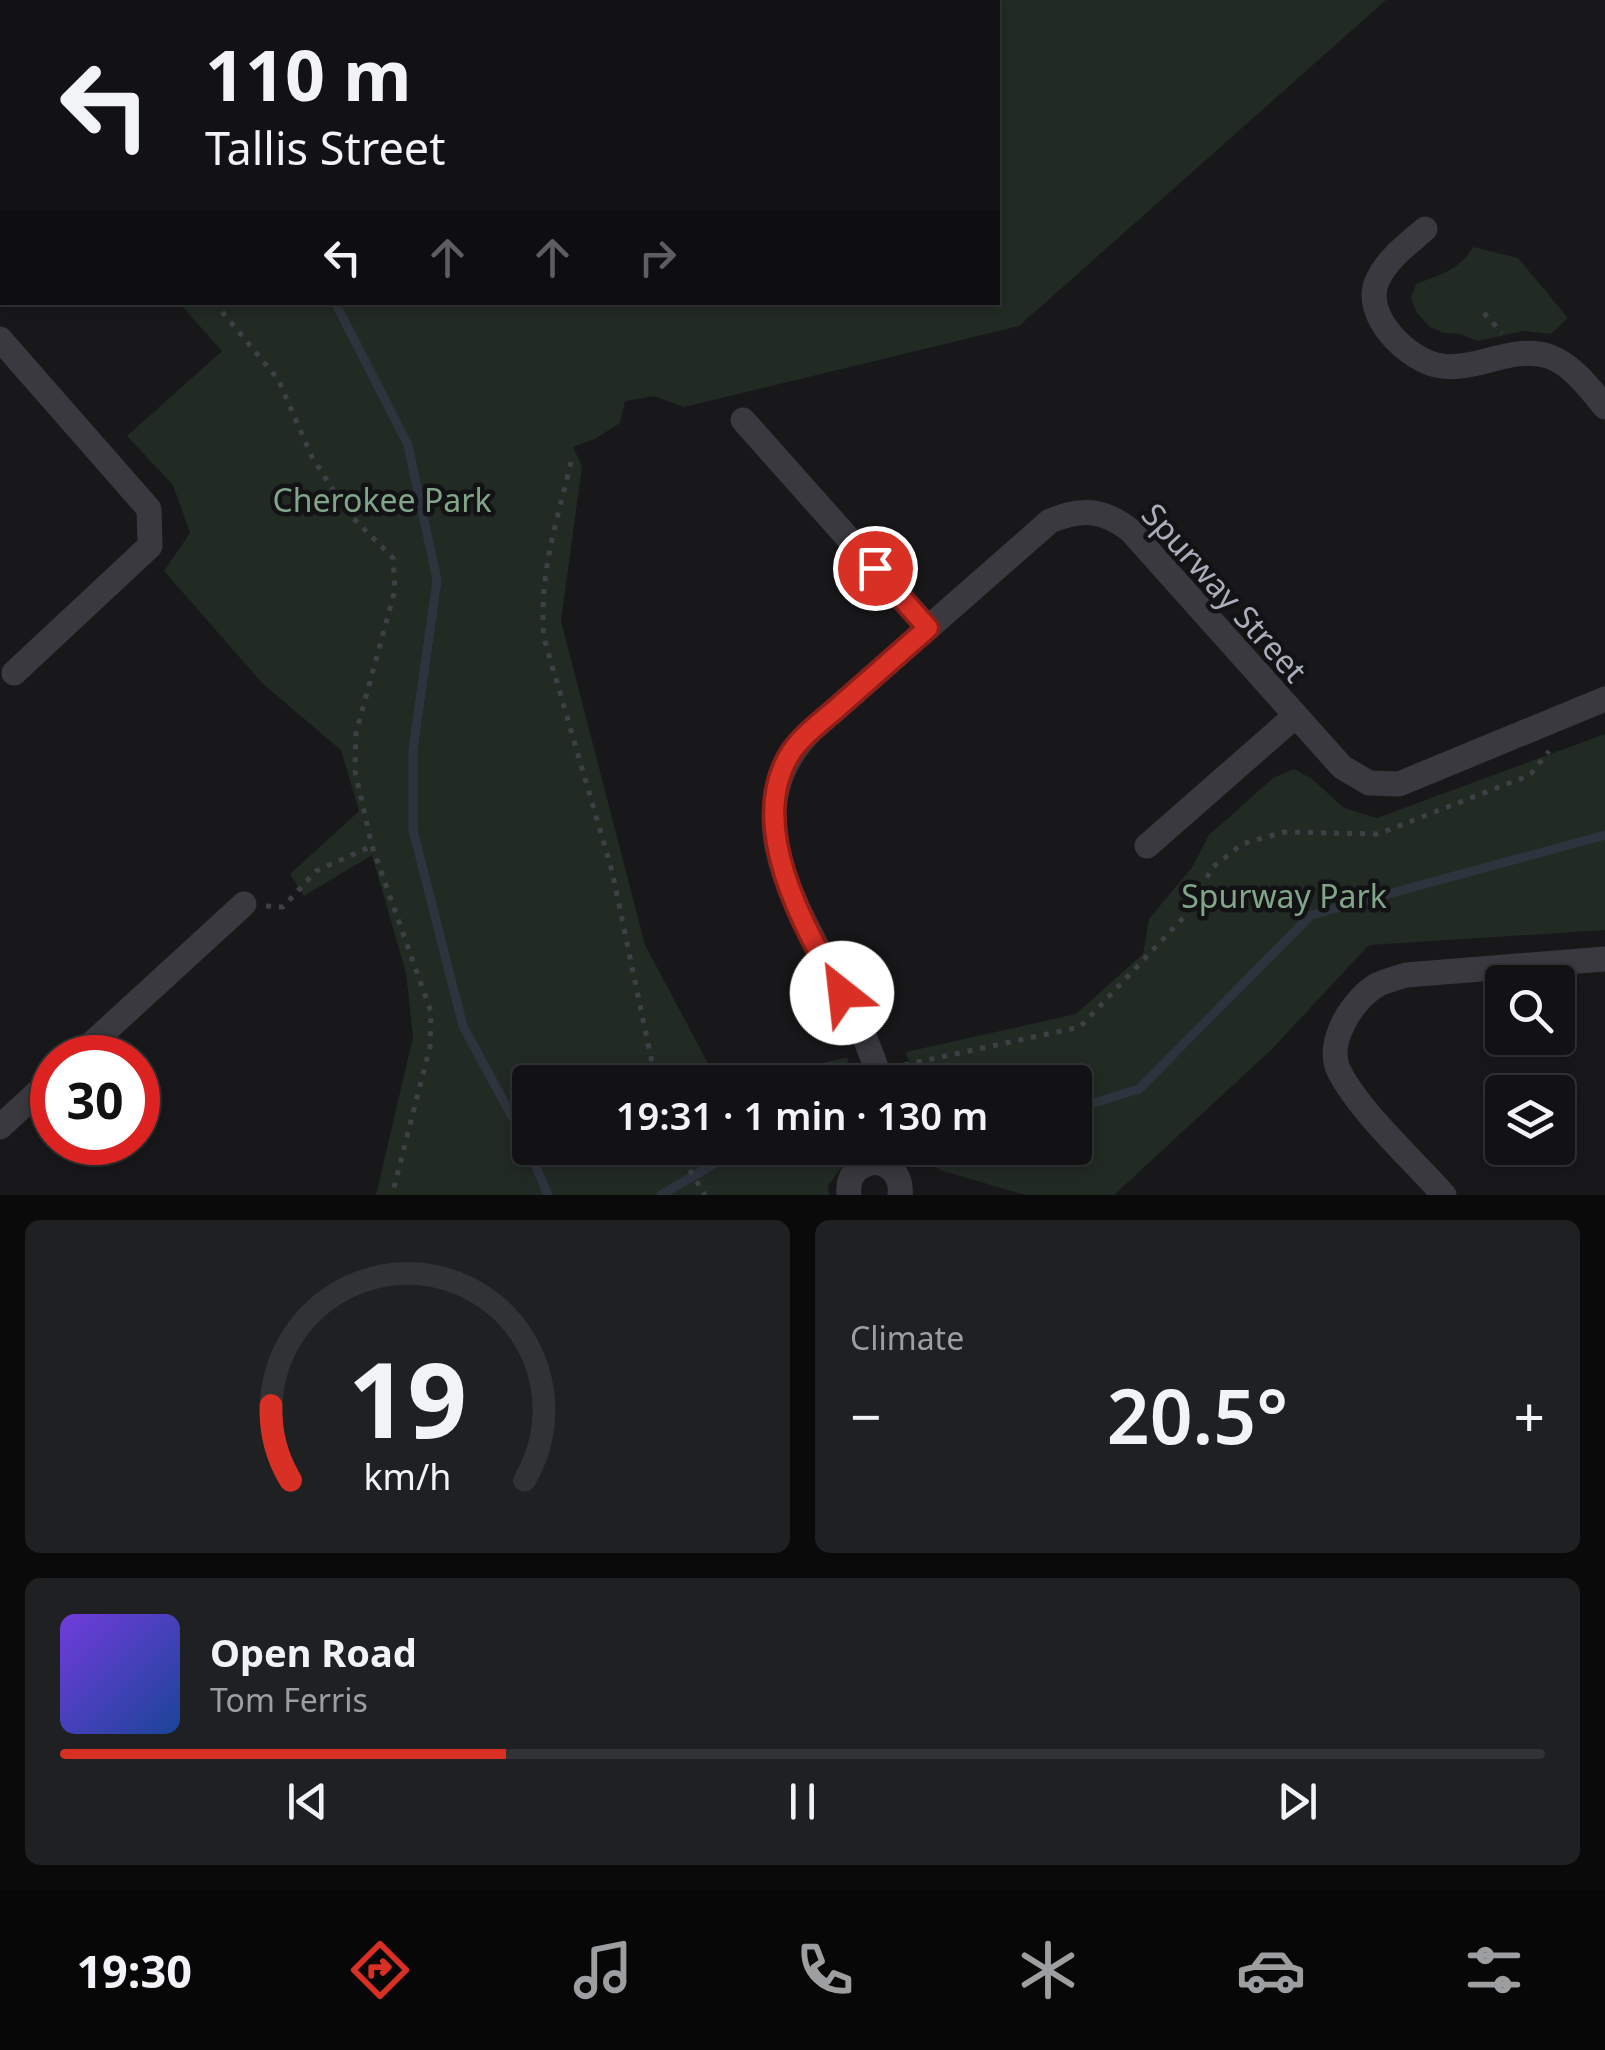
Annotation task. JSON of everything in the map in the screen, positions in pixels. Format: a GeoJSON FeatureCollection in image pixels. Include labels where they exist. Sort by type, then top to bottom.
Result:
{"type":"FeatureCollection","features":[{"type":"Feature","properties":{"kind":"street"},"geometry":{"type":"LineString","coordinates":[[1425,229],[1394,256],[1376,282],[1376,311],[1394,337],[1419,360],[1446,367],[1520,353],[1550,356],[1579,376],[1605,406]]}},
{"type":"Feature","properties":{"kind":"street"},"geometry":{"type":"LineString","coordinates":[[0,338],[149,508],[150,546],[14,673]]}},
{"type":"Feature","properties":{"kind":"street"},"geometry":{"type":"LineString","coordinates":[[743,420],[928,628]]}},
{"type":"Feature","properties":{"kind":"street","name":"Spurway Street"},"geometry":{"type":"LineString","coordinates":[[874,1065],[862,1027],[801,916],[774,836],[776,782],[793,749],[1050,521],[1071,512],[1092,511],[1112,516],[1130,530],[1294,717],[1342,767],[1370,783],[1399,784],[1605,699]]}},
{"type":"Feature","properties":{"kind":"street"},"geometry":{"type":"LineString","coordinates":[[1147,846],[1294,717]]}},
{"type":"Feature","properties":{"kind":"street"},"geometry":{"type":"LineString","coordinates":[[101,1035],[244,904]]}},
{"type":"Feature","properties":{"kind":"street"},"geometry":{"type":"LineString","coordinates":[[1444,1195],[1362,1103],[1337,1068],[1337,1039],[1352,1008],[1376,986],[1406,976],[1605,960]]}},
{"type":"Feature","properties":{"kind":"street"},"geometry":{"type":"LineString","coordinates":[[0,1126],[30,1098]]}},
{"type":"Feature","properties":{"kind":"street"},"geometry":{"type":"LineString","coordinates":[[849,1195],[850,1182],[857,1169],[865,1165]]}},
{"type":"Feature","properties":{"kind":"street"},"geometry":{"type":"LineString","coordinates":[[890,1165],[905,1194]]}},
{"type":"Feature","properties":{"kind":"path"},"geometry":{"type":"LineString","coordinates":[[216,305],[278,379],[312,458],[348,513],[393,558],[395,590],[356,732],[354,771],[372,846],[431,1012],[430,1047],[392,1195]]}},
{"type":"Feature","properties":{"kind":"path"},"geometry":{"type":"LineString","coordinates":[[571,462],[544,576],[544,638],[612,871],[652,1065]]}},
{"type":"Feature","properties":{"kind":"path"},"geometry":{"type":"LineString","coordinates":[[904,1065],[1080,1027],[1184,917],[1213,867],[1242,844],[1285,832],[1378,834],[1530,776],[1551,748]]}},
{"type":"Feature","properties":{"kind":"path"},"geometry":{"type":"LineString","coordinates":[[244,904],[283,907],[316,872],[372,846]]}},
{"type":"Feature","properties":{"kind":"path"},"geometry":{"type":"LineString","coordinates":[[686,1165],[705,1194]]}},
{"type":"Feature","properties":{"kind":"green space","name":"Cherokee Park"},"geometry":{"type":"Polygon","coordinates":[[[1000,0],[1386,0],[1019,326],[684,407],[654,396],[625,401],[620,423],[573,447],[582,466],[561,621],[645,945],[709,1065],[512,1065],[512,1165],[843,1165],[828,1186],[829,1195],[376,1195],[413,1037],[406,973],[372,855],[304,896],[290,874],[359,811],[341,750],[263,684],[164,571],[190,533],[173,485],[127,436],[222,351],[181,305],[1000,305],[1000,0]]]}},
{"type":"Feature","properties":{"kind":"green space"},"geometry":{"type":"Polygon","coordinates":[[[1473,247],[1518,258],[1568,318],[1551,334],[1523,331],[1478,341],[1430,327],[1417,313],[1411,298],[1416,284],[1455,266],[1473,247]]]}},
{"type":"Feature","properties":{"kind":"green space","name":"Spurway Park"},"geometry":{"type":"Polygon","coordinates":[[[1605,734],[1605,930],[1369,945],[1271,1050],[1114,1195],[1025,1195],[932,1165],[1092,1165],[1092,1065],[910,1065],[906,1052],[1076,1014],[1143,954],[1149,919],[1193,866],[1209,835],[1273,778],[1294,769],[1312,779],[1344,808],[1377,818],[1605,734]]]}},
{"type":"Feature","properties":{"kind":"green space"},"geometry":{"type":"Polygon","coordinates":[[[847,1057],[849,1065],[815,1065],[847,1057]]]}},
{"type":"Feature","properties":{"kind":"waterway"},"geometry":{"type":"LineString","coordinates":[[337,305],[408,445],[437,580],[413,750],[413,830],[463,1026],[524,1139],[548,1195]]}},
{"type":"Feature","properties":{"kind":"waterway"},"geometry":{"type":"LineString","coordinates":[[1092,1103],[1139,1089],[1311,915],[1605,835]]}},
{"type":"Feature","properties":{"kind":"waterway"},"geometry":{"type":"LineString","coordinates":[[661,1195],[712,1165]]}},
{"type":"Feature","properties":{"kind":"route"},"geometry":{"type":"LineString","coordinates":[[842,993],[801,916],[774,836],[773,803],[776,782],[793,749],[928,628],[875,568]]}}]}
